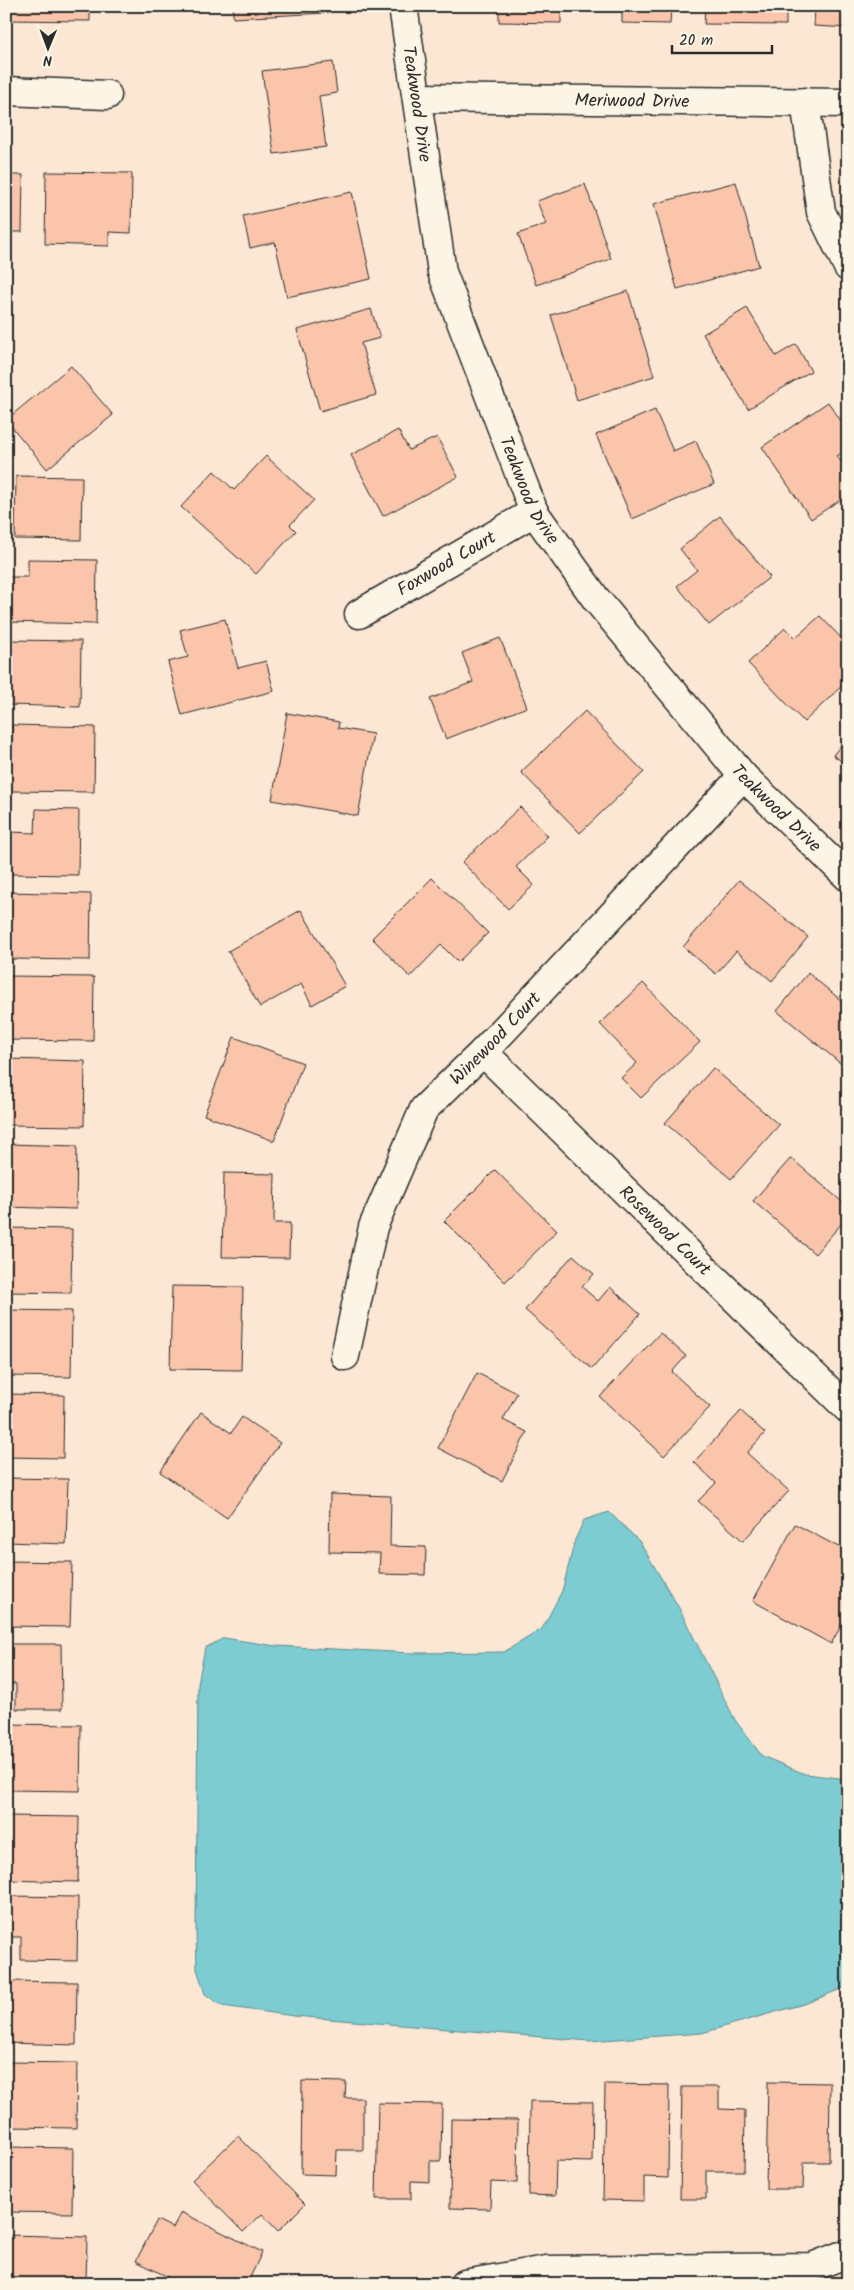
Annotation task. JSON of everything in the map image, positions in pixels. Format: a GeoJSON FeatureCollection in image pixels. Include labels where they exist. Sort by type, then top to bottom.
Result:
{"type":"FeatureCollection","features":[{"type":"Feature","properties":{"kind":"street","name":"Teakwood Drive"},"geometry":{"type":"LineString","coordinates":[[403,6],[442,272],[534,512],[596,599],[743,776],[848,877]]}},
{"type":"Feature","properties":{"kind":"street"},"geometry":{"type":"LineString","coordinates":[[6,91],[107,95]]}},
{"type":"Feature","properties":{"kind":"street","name":"Meriwood Drive"},"geometry":{"type":"LineString","coordinates":[[417,98],[848,103]]}},
{"type":"Feature","properties":{"kind":"street"},"geometry":{"type":"LineString","coordinates":[[805,102],[822,212],[848,267]]}},
{"type":"Feature","properties":{"kind":"street","name":"Foxwood Court"},"geometry":{"type":"LineString","coordinates":[[359,614],[534,512]]}},
{"type":"Feature","properties":{"kind":"street","name":"Winewood Court"},"geometry":{"type":"LineString","coordinates":[[345,1356],[373,1226],[424,1109],[484,1052],[743,776]]}},
{"type":"Feature","properties":{"kind":"street","name":"Rosewood Court"},"geometry":{"type":"LineString","coordinates":[[484,1052],[848,1409]]}},
{"type":"Feature","properties":{"kind":"street"},"geometry":{"type":"LineString","coordinates":[[464,2284],[546,2270],[812,2267],[848,2253]]}},
{"type":"Feature","properties":{"kind":"water"},"geometry":{"type":"Polygon","coordinates":[[[609,1512],[639,1541],[679,1608],[735,1720],[762,1756],[805,1774],[848,1779],[848,1986],[807,2003],[702,2033],[589,2041],[294,2016],[222,2006],[205,1994],[197,1969],[196,1930],[198,1683],[205,1648],[224,1638],[276,1646],[413,1653],[504,1652],[542,1629],[562,1591],[575,1540],[584,1520],[609,1512]]]}},
{"type":"Feature","properties":{"kind":"building"},"geometry":{"type":"Polygon","coordinates":[[[6,6],[90,6],[90,21],[6,20],[6,6]]]}},
{"type":"Feature","properties":{"kind":"building"},"geometry":{"type":"Polygon","coordinates":[[[233,6],[325,6],[325,13],[233,18],[233,6]]]}},
{"type":"Feature","properties":{"kind":"building"},"geometry":{"type":"Polygon","coordinates":[[[499,6],[561,6],[561,23],[499,22],[499,6]]]}},
{"type":"Feature","properties":{"kind":"building"},"geometry":{"type":"Polygon","coordinates":[[[622,6],[671,6],[670,24],[622,23],[622,6]]]}},
{"type":"Feature","properties":{"kind":"building"},"geometry":{"type":"Polygon","coordinates":[[[705,6],[786,6],[786,25],[704,24],[705,6]]]}},
{"type":"Feature","properties":{"kind":"building"},"geometry":{"type":"Polygon","coordinates":[[[815,6],[848,6],[848,28],[814,26],[815,6]]]}},
{"type":"Feature","properties":{"kind":"building"},"geometry":{"type":"Polygon","coordinates":[[[333,62],[337,93],[319,96],[326,147],[274,154],[262,71],[333,62]]]}},
{"type":"Feature","properties":{"kind":"building"},"geometry":{"type":"Polygon","coordinates":[[[46,172],[132,173],[131,233],[109,232],[109,246],[45,244],[46,172]]]}},
{"type":"Feature","properties":{"kind":"building"},"geometry":{"type":"Polygon","coordinates":[[[6,175],[23,175],[22,232],[6,232],[6,175]]]}},
{"type":"Feature","properties":{"kind":"building"},"geometry":{"type":"Polygon","coordinates":[[[736,182],[759,266],[677,289],[654,204],[736,182]]]}},
{"type":"Feature","properties":{"kind":"building"},"geometry":{"type":"Polygon","coordinates":[[[585,184],[611,259],[536,285],[518,234],[546,224],[537,201],[585,184]]]}},
{"type":"Feature","properties":{"kind":"building"},"geometry":{"type":"Polygon","coordinates":[[[352,192],[371,279],[287,297],[275,242],[250,248],[243,216],[352,192]]]}},
{"type":"Feature","properties":{"kind":"building"},"geometry":{"type":"Polygon","coordinates":[[[628,291],[654,376],[577,400],[551,315],[628,291]]]}},
{"type":"Feature","properties":{"kind":"building"},"geometry":{"type":"Polygon","coordinates":[[[747,308],[776,356],[796,344],[811,371],[748,409],[703,334],[747,308]]]}},
{"type":"Feature","properties":{"kind":"building"},"geometry":{"type":"Polygon","coordinates":[[[371,309],[380,338],[361,343],[376,395],[320,411],[297,330],[371,309]]]}},
{"type":"Feature","properties":{"kind":"building"},"geometry":{"type":"Polygon","coordinates":[[[71,366],[113,415],[47,469],[6,420],[71,366]]]}},
{"type":"Feature","properties":{"kind":"building"},"geometry":{"type":"Polygon","coordinates":[[[828,402],[848,431],[848,449],[837,456],[848,471],[848,495],[811,519],[762,447],[828,402]]]}},
{"type":"Feature","properties":{"kind":"building"},"geometry":{"type":"Polygon","coordinates":[[[655,410],[673,451],[696,441],[714,484],[632,519],[596,435],[655,410]]]}},
{"type":"Feature","properties":{"kind":"building"},"geometry":{"type":"Polygon","coordinates":[[[398,430],[409,450],[437,437],[458,477],[383,516],[351,455],[398,430]]]}},
{"type":"Feature","properties":{"kind":"building"},"geometry":{"type":"Polygon","coordinates":[[[266,456],[314,500],[290,525],[296,531],[256,574],[181,507],[214,471],[234,490],[266,456]]]}},
{"type":"Feature","properties":{"kind":"building"},"geometry":{"type":"Polygon","coordinates":[[[16,476],[82,477],[81,540],[15,539],[16,476]]]}},
{"type":"Feature","properties":{"kind":"building"},"geometry":{"type":"Polygon","coordinates":[[[720,516],[770,577],[709,625],[677,586],[697,570],[680,549],[720,516]]]}},
{"type":"Feature","properties":{"kind":"building"},"geometry":{"type":"Polygon","coordinates":[[[28,559],[97,560],[96,624],[6,622],[6,577],[28,577],[28,559]]]}},
{"type":"Feature","properties":{"kind":"building"},"geometry":{"type":"Polygon","coordinates":[[[820,616],[848,645],[848,680],[804,722],[748,663],[785,628],[795,638],[820,616]]]}},
{"type":"Feature","properties":{"kind":"building"},"geometry":{"type":"Polygon","coordinates":[[[225,619],[238,668],[266,661],[274,691],[182,715],[168,662],[188,657],[180,630],[225,619]]]}},
{"type":"Feature","properties":{"kind":"building"},"geometry":{"type":"Polygon","coordinates":[[[500,638],[527,707],[446,739],[430,699],[473,682],[462,653],[500,638]]]}},
{"type":"Feature","properties":{"kind":"building"},"geometry":{"type":"Polygon","coordinates":[[[6,640],[81,641],[80,707],[8,705],[6,640]]]}},
{"type":"Feature","properties":{"kind":"building"},"geometry":{"type":"Polygon","coordinates":[[[585,711],[644,772],[580,833],[521,772],[585,711]]]}},
{"type":"Feature","properties":{"kind":"building"},"geometry":{"type":"Polygon","coordinates":[[[287,713],[339,722],[338,728],[373,734],[358,816],[272,800],[287,713]]]}},
{"type":"Feature","properties":{"kind":"building"},"geometry":{"type":"Polygon","coordinates":[[[12,725],[95,727],[94,792],[11,791],[12,725]]]}},
{"type":"Feature","properties":{"kind":"building"},"geometry":{"type":"Polygon","coordinates":[[[848,737],[848,766],[833,755],[848,737]]]}},
{"type":"Feature","properties":{"kind":"building"},"geometry":{"type":"Polygon","coordinates":[[[520,807],[548,836],[516,867],[534,885],[508,909],[462,862],[520,807]]]}},
{"type":"Feature","properties":{"kind":"building"},"geometry":{"type":"Polygon","coordinates":[[[36,809],[79,810],[78,875],[9,874],[9,832],[35,833],[36,809]]]}},
{"type":"Feature","properties":{"kind":"building"},"geometry":{"type":"Polygon","coordinates":[[[432,878],[488,933],[458,962],[441,945],[410,977],[372,938],[432,878]]]}},
{"type":"Feature","properties":{"kind":"building"},"geometry":{"type":"Polygon","coordinates":[[[739,880],[808,937],[772,981],[736,951],[716,974],[683,947],[739,880]]]}},
{"type":"Feature","properties":{"kind":"building"},"geometry":{"type":"Polygon","coordinates":[[[8,892],[91,894],[90,960],[7,959],[8,892]]]}},
{"type":"Feature","properties":{"kind":"building"},"geometry":{"type":"Polygon","coordinates":[[[301,910],[345,986],[312,1005],[301,984],[260,1007],[228,951],[301,910]]]}},
{"type":"Feature","properties":{"kind":"building"},"geometry":{"type":"Polygon","coordinates":[[[808,973],[848,1006],[846,1068],[777,1011],[808,973]]]}},
{"type":"Feature","properties":{"kind":"building"},"geometry":{"type":"Polygon","coordinates":[[[6,976],[94,977],[93,1041],[6,1040],[6,976]]]}},
{"type":"Feature","properties":{"kind":"building"},"geometry":{"type":"Polygon","coordinates":[[[643,983],[700,1042],[641,1098],[621,1078],[637,1063],[600,1024],[643,983]]]}},
{"type":"Feature","properties":{"kind":"building"},"geometry":{"type":"Polygon","coordinates":[[[234,1037],[303,1063],[274,1141],[204,1115],[234,1037]]]}},
{"type":"Feature","properties":{"kind":"building"},"geometry":{"type":"Polygon","coordinates":[[[6,1059],[85,1061],[84,1126],[6,1125],[6,1059]]]}},
{"type":"Feature","properties":{"kind":"building"},"geometry":{"type":"Polygon","coordinates":[[[713,1068],[779,1125],[731,1179],[665,1123],[713,1068]]]}},
{"type":"Feature","properties":{"kind":"building"},"geometry":{"type":"Polygon","coordinates":[[[6,1144],[77,1146],[76,1209],[6,1207],[6,1144]]]}},
{"type":"Feature","properties":{"kind":"building"},"geometry":{"type":"Polygon","coordinates":[[[791,1158],[848,1207],[848,1216],[815,1254],[753,1201],[791,1158]]]}},
{"type":"Feature","properties":{"kind":"building"},"geometry":{"type":"Polygon","coordinates":[[[495,1170],[557,1231],[505,1282],[444,1221],[495,1170]]]}},
{"type":"Feature","properties":{"kind":"building"},"geometry":{"type":"Polygon","coordinates":[[[224,1173],[275,1174],[274,1223],[290,1223],[289,1258],[222,1257],[224,1173]]]}},
{"type":"Feature","properties":{"kind":"building"},"geometry":{"type":"Polygon","coordinates":[[[6,1228],[72,1229],[71,1293],[9,1292],[10,1263],[6,1263],[6,1228]]]}},
{"type":"Feature","properties":{"kind":"building"},"geometry":{"type":"Polygon","coordinates":[[[573,1255],[594,1274],[582,1287],[598,1301],[610,1287],[640,1314],[592,1369],[525,1310],[573,1255]]]}},
{"type":"Feature","properties":{"kind":"building"},"geometry":{"type":"Polygon","coordinates":[[[172,1286],[243,1287],[241,1370],[170,1369],[172,1286]]]}},
{"type":"Feature","properties":{"kind":"building"},"geometry":{"type":"Polygon","coordinates":[[[6,1310],[72,1311],[71,1377],[6,1376],[6,1310]]]}},
{"type":"Feature","properties":{"kind":"building"},"geometry":{"type":"Polygon","coordinates":[[[660,1333],[686,1356],[672,1372],[710,1407],[664,1456],[600,1397],[660,1333]]]}},
{"type":"Feature","properties":{"kind":"building"},"geometry":{"type":"Polygon","coordinates":[[[477,1373],[517,1393],[503,1420],[527,1432],[502,1481],[438,1448],[477,1373]]]}},
{"type":"Feature","properties":{"kind":"building"},"geometry":{"type":"Polygon","coordinates":[[[6,1394],[64,1395],[63,1458],[6,1457],[6,1394]]]}},
{"type":"Feature","properties":{"kind":"building"},"geometry":{"type":"Polygon","coordinates":[[[741,1411],[765,1433],[747,1453],[789,1491],[743,1541],[698,1501],[716,1483],[694,1462],[741,1411]]]}},
{"type":"Feature","properties":{"kind":"building"},"geometry":{"type":"Polygon","coordinates":[[[201,1412],[231,1433],[242,1417],[280,1443],[227,1518],[160,1472],[201,1412]]]}},
{"type":"Feature","properties":{"kind":"building"},"geometry":{"type":"Polygon","coordinates":[[[6,1478],[68,1479],[66,1544],[6,1542],[6,1478]]]}},
{"type":"Feature","properties":{"kind":"building"},"geometry":{"type":"Polygon","coordinates":[[[330,1494],[391,1496],[390,1546],[426,1547],[425,1575],[379,1574],[380,1553],[329,1552],[330,1494]]]}},
{"type":"Feature","properties":{"kind":"building"},"geometry":{"type":"Polygon","coordinates":[[[795,1524],[848,1552],[848,1613],[831,1644],[753,1601],[795,1524]]]}},
{"type":"Feature","properties":{"kind":"building"},"geometry":{"type":"Polygon","coordinates":[[[6,1561],[72,1562],[70,1627],[6,1626],[6,1561]]]}},
{"type":"Feature","properties":{"kind":"building"},"geometry":{"type":"Polygon","coordinates":[[[6,1644],[61,1644],[62,1709],[16,1709],[16,1684],[6,1684],[6,1644]]]}},
{"type":"Feature","properties":{"kind":"building"},"geometry":{"type":"Polygon","coordinates":[[[6,1724],[81,1725],[80,1791],[6,1790],[6,1724]]]}},
{"type":"Feature","properties":{"kind":"building"},"geometry":{"type":"Polygon","coordinates":[[[6,1816],[79,1817],[78,1882],[6,1880],[6,1816]]]}},
{"type":"Feature","properties":{"kind":"building"},"geometry":{"type":"Polygon","coordinates":[[[6,1896],[78,1897],[77,1961],[21,1960],[21,1937],[6,1937],[6,1896]]]}},
{"type":"Feature","properties":{"kind":"building"},"geometry":{"type":"Polygon","coordinates":[[[6,1981],[77,1982],[76,2045],[6,2043],[6,1981]]]}},
{"type":"Feature","properties":{"kind":"building"},"geometry":{"type":"Polygon","coordinates":[[[6,2062],[77,2063],[76,2128],[6,2127],[6,2062]]]}},
{"type":"Feature","properties":{"kind":"building"},"geometry":{"type":"Polygon","coordinates":[[[302,2081],[346,2082],[345,2098],[363,2098],[363,2150],[337,2150],[336,2175],[301,2174],[302,2081]]]}},
{"type":"Feature","properties":{"kind":"building"},"geometry":{"type":"Polygon","coordinates":[[[768,2082],[830,2083],[829,2162],[804,2162],[803,2189],[766,2189],[768,2082]]]}},
{"type":"Feature","properties":{"kind":"building"},"geometry":{"type":"Polygon","coordinates":[[[605,2084],[669,2085],[668,2178],[644,2177],[644,2201],[603,2200],[605,2084]]]}},
{"type":"Feature","properties":{"kind":"building"},"geometry":{"type":"Polygon","coordinates":[[[682,2087],[719,2087],[719,2109],[745,2110],[744,2171],[706,2171],[706,2199],[680,2199],[682,2087]]]}},
{"type":"Feature","properties":{"kind":"building"},"geometry":{"type":"Polygon","coordinates":[[[530,2101],[593,2102],[592,2162],[556,2161],[555,2196],[529,2195],[530,2101]]]}},
{"type":"Feature","properties":{"kind":"building"},"geometry":{"type":"Polygon","coordinates":[[[378,2103],[442,2104],[441,2161],[430,2161],[430,2182],[411,2181],[411,2199],[376,2199],[378,2103]]]}},
{"type":"Feature","properties":{"kind":"building"},"geometry":{"type":"Polygon","coordinates":[[[451,2119],[518,2120],[517,2183],[491,2182],[490,2209],[450,2208],[451,2119]]]}},
{"type":"Feature","properties":{"kind":"building"},"geometry":{"type":"Polygon","coordinates":[[[238,2136],[305,2204],[278,2231],[262,2214],[243,2232],[192,2180],[238,2136]]]}},
{"type":"Feature","properties":{"kind":"building"},"geometry":{"type":"Polygon","coordinates":[[[6,2147],[73,2148],[72,2213],[6,2212],[6,2147]]]}},
{"type":"Feature","properties":{"kind":"building"},"geometry":{"type":"Polygon","coordinates":[[[181,2212],[262,2252],[247,2284],[226,2284],[216,2279],[214,2284],[182,2284],[136,2261],[157,2220],[173,2228],[181,2212]]]}},
{"type":"Feature","properties":{"kind":"building"},"geometry":{"type":"Polygon","coordinates":[[[7,2235],[87,2237],[86,2284],[6,2284],[7,2235]]]}}]}
